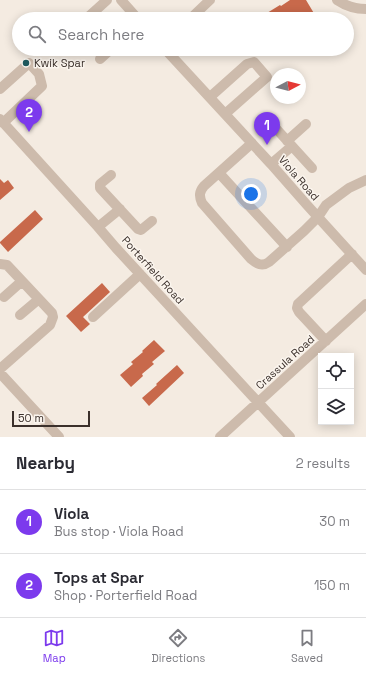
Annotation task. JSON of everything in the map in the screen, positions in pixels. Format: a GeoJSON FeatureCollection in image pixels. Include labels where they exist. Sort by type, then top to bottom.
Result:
{"type":"FeatureCollection","features":[{"type":"Feature","properties":{"kind":"street"},"geometry":{"type":"LineString","coordinates":[[94,12],[107,0]]}},
{"type":"Feature","properties":{"kind":"street"},"geometry":{"type":"LineString","coordinates":[[121,0],[132,12]]}},
{"type":"Feature","properties":{"kind":"street"},"geometry":{"type":"LineString","coordinates":[[197,12],[210,0]]}},
{"type":"Feature","properties":{"kind":"street"},"geometry":{"type":"LineString","coordinates":[[338,0],[354,8],[366,9]]}},
{"type":"Feature","properties":{"kind":"street"},"geometry":{"type":"LineString","coordinates":[[100,59],[103,56]]}},
{"type":"Feature","properties":{"kind":"street","name":"Viola Road"},"geometry":{"type":"LineString","coordinates":[[172,56],[352,254],[365,266]]}},
{"type":"Feature","properties":{"kind":"street"},"geometry":{"type":"LineString","coordinates":[[210,97],[247,64],[254,62],[266,77],[225,114]]}},
{"type":"Feature","properties":{"kind":"street"},"geometry":{"type":"LineString","coordinates":[[0,89],[29,63],[39,74],[42,86],[2,121]]}},
{"type":"Feature","properties":{"kind":"street","name":"Porterfield Road"},"geometry":{"type":"LineString","coordinates":[[2,121],[290,437]]}},
{"type":"Feature","properties":{"kind":"street"},"geometry":{"type":"LineString","coordinates":[[271,123],[312,168]]}},
{"type":"Feature","properties":{"kind":"street"},"geometry":{"type":"LineString","coordinates":[[271,164],[306,124]]}},
{"type":"Feature","properties":{"kind":"street"},"geometry":{"type":"LineString","coordinates":[[252,143],[204,186],[200,193],[200,198],[251,259],[259,264],[266,264],[287,247],[318,217],[326,205],[337,196],[349,188],[366,180]]}},
{"type":"Feature","properties":{"kind":"street"},"geometry":{"type":"LineString","coordinates":[[219,173],[287,247]]}},
{"type":"Feature","properties":{"kind":"street"},"geometry":{"type":"LineString","coordinates":[[111,175],[100,184],[100,188],[138,229],[141,230],[152,221]]}},
{"type":"Feature","properties":{"kind":"street"},"geometry":{"type":"LineString","coordinates":[[98,227],[120,209]]}},
{"type":"Feature","properties":{"kind":"street"},"geometry":{"type":"LineString","coordinates":[[326,341],[299,312],[297,308],[298,304],[352,254]]}},
{"type":"Feature","properties":{"kind":"street"},"geometry":{"type":"LineString","coordinates":[[0,264],[7,265],[52,315],[50,325],[0,369]]}},
{"type":"Feature","properties":{"kind":"street"},"geometry":{"type":"LineString","coordinates":[[93,317],[140,274]]}},
{"type":"Feature","properties":{"kind":"street"},"geometry":{"type":"LineString","coordinates":[[4,297],[22,281]]}},
{"type":"Feature","properties":{"kind":"street"},"geometry":{"type":"LineString","coordinates":[[20,316],[39,299]]}},
{"type":"Feature","properties":{"kind":"street","name":"Crassula Road"},"geometry":{"type":"LineString","coordinates":[[220,437],[366,304]]}},
{"type":"Feature","properties":{"kind":"street"},"geometry":{"type":"LineString","coordinates":[[0,373],[59,437]]}},
{"type":"Feature","properties":{"kind":"building"},"geometry":{"type":"Polygon","coordinates":[[[290,0],[306,0],[313,12],[269,12],[280,5],[281,6],[290,0]]]}},
{"type":"Feature","properties":{"kind":"building"},"geometry":{"type":"Polygon","coordinates":[[[0,179],[4,183],[8,180],[14,188],[0,200],[0,179]]]}},
{"type":"Feature","properties":{"kind":"building"},"geometry":{"type":"Polygon","coordinates":[[[35,210],[43,219],[8,252],[0,242],[35,210]]]}},
{"type":"Feature","properties":{"kind":"building"},"geometry":{"type":"Polygon","coordinates":[[[102,283],[110,292],[83,317],[90,324],[81,332],[66,316],[102,283]]]}},
{"type":"Feature","properties":{"kind":"building"},"geometry":{"type":"Polygon","coordinates":[[[154,340],[165,351],[152,362],[154,364],[142,374],[143,376],[131,387],[120,375],[133,364],[131,362],[154,340]]]}},
{"type":"Feature","properties":{"kind":"building"},"geometry":{"type":"Polygon","coordinates":[[[177,365],[184,373],[149,406],[142,398],[177,365]]]}},
{"type":"Feature","properties":{"kind":"place","name":"Kwik Spar"},"geometry":{"type":"Point","coordinates":[26,63]}},
{"type":"Feature","properties":{"kind":"place","name":"Tops at Spar"},"geometry":{"type":"Point","coordinates":[29,132]}},
{"type":"Feature","properties":{"kind":"place","name":"Viola"},"geometry":{"type":"Point","coordinates":[267,145]}}]}
